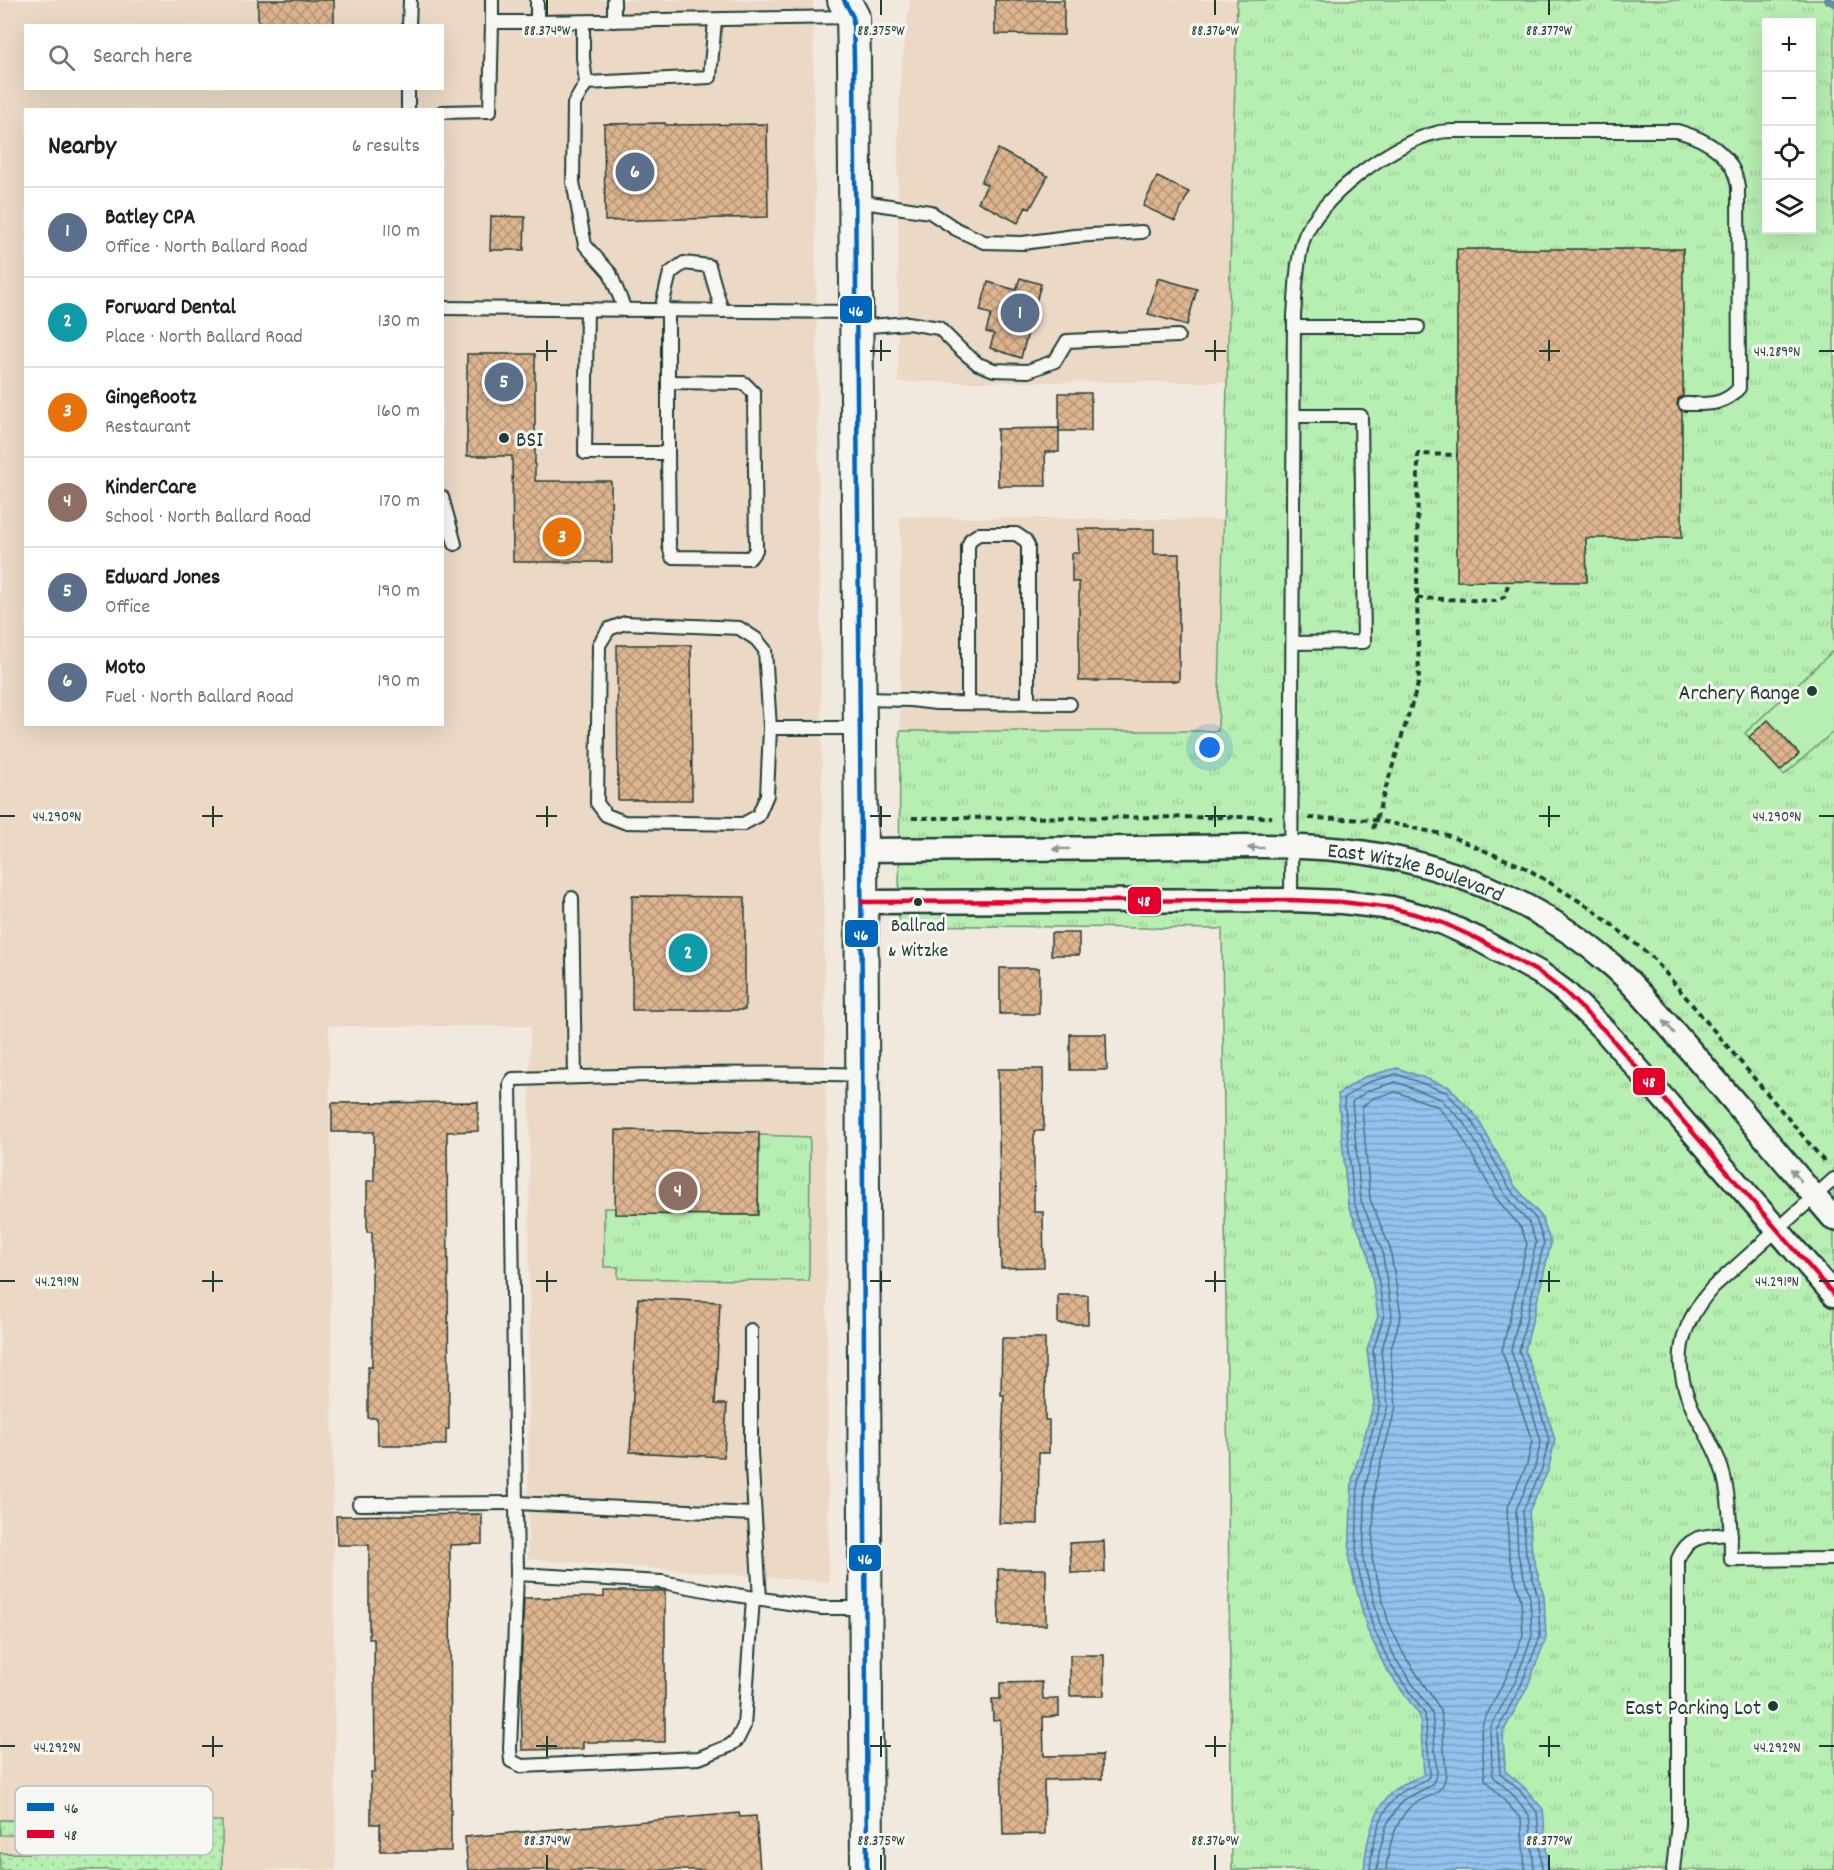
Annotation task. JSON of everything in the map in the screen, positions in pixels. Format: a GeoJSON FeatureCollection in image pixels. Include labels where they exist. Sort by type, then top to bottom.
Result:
{"type":"FeatureCollection","features":[{"type":"Feature","properties":{"kind":"main road"},"geometry":{"type":"LineString","coordinates":[[854,6],[867,1870]]}},
{"type":"Feature","properties":{"kind":"street","name":"East Witzke Boulevard"},"geometry":{"type":"LineString","coordinates":[[861,850],[1292,848],[1367,853],[1403,859],[1487,886],[1538,913],[1582,942],[1614,967],[1640,994],[1834,1220]]}},
{"type":"Feature","properties":{"kind":"street","name":"East Witzke Boulevard"},"geometry":{"type":"LineString","coordinates":[[862,902],[1291,900],[1342,902],[1392,908],[1443,923],[1478,939],[1540,973],[1565,992],[1605,1031],[1834,1295]]}},
{"type":"Feature","properties":{"kind":"lane"},"geometry":{"type":"LineString","coordinates":[[410,0],[410,24]]}},
{"type":"Feature","properties":{"kind":"lane"},"geometry":{"type":"LineString","coordinates":[[444,112],[490,111],[492,0]]}},
{"type":"Feature","properties":{"kind":"lane"},"geometry":{"type":"LineString","coordinates":[[537,0],[537,22]]}},
{"type":"Feature","properties":{"kind":"lane"},"geometry":{"type":"LineString","coordinates":[[614,0],[614,21]]}},
{"type":"Feature","properties":{"kind":"lane"},"geometry":{"type":"LineString","coordinates":[[492,22],[715,20],[854,6]]}},
{"type":"Feature","properties":{"kind":"lane"},"geometry":{"type":"LineString","coordinates":[[586,83],[710,77],[715,20]]}},
{"type":"Feature","properties":{"kind":"lane"},"geometry":{"type":"LineString","coordinates":[[583,22],[586,83],[574,104],[573,182],[585,245],[610,273],[625,310]]}},
{"type":"Feature","properties":{"kind":"lane"},"geometry":{"type":"LineString","coordinates":[[408,90],[408,108]]}},
{"type":"Feature","properties":{"kind":"lane"},"geometry":{"type":"LineString","coordinates":[[1291,900],[1294,327],[1303,241],[1309,226],[1324,207],[1344,187],[1378,160],[1410,142],[1435,133],[1454,131],[1677,131],[1698,137],[1712,145],[1729,161],[1737,175],[1739,388],[1723,402],[1684,404]]}},
{"type":"Feature","properties":{"kind":"lane"},"geometry":{"type":"LineString","coordinates":[[855,201],[930,212],[956,229],[984,242],[1023,243],[1074,236],[1142,232]]}},
{"type":"Feature","properties":{"kind":"lane"},"geometry":{"type":"LineString","coordinates":[[668,382],[744,383],[754,393],[756,550],[750,558],[672,557],[669,546],[668,382],[664,310],[670,273],[684,263],[709,266],[722,311]]}},
{"type":"Feature","properties":{"kind":"lane"},"geometry":{"type":"LineString","coordinates":[[444,308],[722,311],[908,323],[939,328],[960,350],[978,364],[994,370],[1028,371],[1055,361],[1067,341],[1178,336]]}},
{"type":"Feature","properties":{"kind":"lane"},"geometry":{"type":"LineString","coordinates":[[587,309],[585,453],[668,453]]}},
{"type":"Feature","properties":{"kind":"lane"},"geometry":{"type":"LineString","coordinates":[[1294,327],[1418,327]]}},
{"type":"Feature","properties":{"kind":"lane"},"geometry":{"type":"LineString","coordinates":[[1293,644],[1364,642],[1361,416],[1294,416]]}},
{"type":"Feature","properties":{"kind":"lane"},"geometry":{"type":"LineString","coordinates":[[444,504],[455,544]]}},
{"type":"Feature","properties":{"kind":"lane"},"geometry":{"type":"LineString","coordinates":[[968,703],[968,546],[971,539],[979,534],[1016,534],[1028,545],[1028,703]]}},
{"type":"Feature","properties":{"kind":"lane"},"geometry":{"type":"LineString","coordinates":[[625,623],[739,628],[756,639],[765,650],[770,728],[767,795],[758,816],[743,824],[624,822],[606,815],[597,802],[599,645],[609,630],[625,623]]}},
{"type":"Feature","properties":{"kind":"lane"},"geometry":{"type":"LineString","coordinates":[[770,728],[860,713],[968,703],[1070,704]]}},
{"type":"Feature","properties":{"kind":"lane"},"geometry":{"type":"LineString","coordinates":[[572,898],[575,1077]]}},
{"type":"Feature","properties":{"kind":"lane"},"geometry":{"type":"LineString","coordinates":[[751,1330],[751,1452],[753,1514],[758,1551],[757,1598],[744,1726],[737,1740],[729,1746],[699,1758],[522,1766],[511,1761],[517,1574],[510,1083],[513,1079],[575,1077],[862,1075]]}},
{"type":"Feature","properties":{"kind":"lane"},"geometry":{"type":"LineString","coordinates":[[1834,1179],[1700,1301],[1683,1336],[1680,1354],[1680,1370],[1684,1386],[1721,1466],[1731,1534],[1731,1560],[1834,1559]]}},
{"type":"Feature","properties":{"kind":"lane"},"geometry":{"type":"LineString","coordinates":[[359,1504],[516,1503],[753,1514]]}},
{"type":"Feature","properties":{"kind":"lane"},"geometry":{"type":"LineString","coordinates":[[1673,1870],[1678,1823],[1678,1559],[1682,1549],[1695,1539],[1731,1534]]}},
{"type":"Feature","properties":{"kind":"lane"},"geometry":{"type":"LineString","coordinates":[[517,1574],[663,1582],[821,1608],[866,1608]]}},
{"type":"Feature","properties":{"kind":"path"},"geometry":{"type":"LineString","coordinates":[[1367,853],[1419,681],[1418,454],[1458,455]]}},
{"type":"Feature","properties":{"kind":"path"},"geometry":{"type":"LineString","coordinates":[[1417,598],[1496,601],[1504,597],[1509,582]]}},
{"type":"Feature","properties":{"kind":"shaded area"},"geometry":{"type":"Polygon","coordinates":[[[0,0],[813,0],[829,1582],[528,1559],[530,1026],[329,1026],[336,1870],[0,1870],[0,0]]]}},
{"type":"Feature","properties":{"kind":"shaded area"},"geometry":{"type":"Polygon","coordinates":[[[910,0],[1237,0],[1227,382],[898,382],[898,129],[901,71],[910,0]]]}},
{"type":"Feature","properties":{"kind":"shaded area"},"geometry":{"type":"Polygon","coordinates":[[[900,517],[1223,520],[1218,731],[900,731],[900,517]]]}},
{"type":"Feature","properties":{"kind":"green space"},"geometry":{"type":"Polygon","coordinates":[[[1237,0],[1834,0],[1834,1870],[1232,1870],[1222,929],[899,925],[900,731],[1218,731],[1237,0]]]}},
{"type":"Feature","properties":{"kind":"green space","name":"Archery Range"},"geometry":{"type":"Polygon","coordinates":[[[1834,650],[1834,731],[1784,775],[1745,733],[1834,650]]]}},
{"type":"Feature","properties":{"kind":"green space"},"geometry":{"type":"Polygon","coordinates":[[[759,1135],[810,1137],[809,1281],[618,1278],[618,1267],[604,1267],[604,1208],[615,1208],[615,1214],[757,1215],[759,1135]]]}},
{"type":"Feature","properties":{"kind":"green space"},"geometry":{"type":"Polygon","coordinates":[[[0,1820],[15,1820],[15,1835],[0,1835],[0,1820]]]}},
{"type":"Feature","properties":{"kind":"green space"},"geometry":{"type":"Polygon","coordinates":[[[213,1821],[222,1821],[222,1870],[0,1870],[0,1853],[15,1853],[15,1855],[213,1855],[213,1821]]]}},
{"type":"Feature","properties":{"kind":"water"},"geometry":{"type":"Polygon","coordinates":[[[1397,1068],[1449,1087],[1477,1117],[1515,1186],[1541,1216],[1551,1243],[1525,1351],[1555,1440],[1548,1471],[1529,1511],[1532,1553],[1544,1596],[1546,1638],[1527,1688],[1503,1732],[1505,1771],[1524,1787],[1543,1809],[1548,1870],[1364,1870],[1366,1848],[1380,1807],[1394,1790],[1424,1774],[1420,1716],[1385,1667],[1367,1629],[1349,1560],[1352,1480],[1374,1403],[1367,1350],[1378,1316],[1368,1253],[1348,1205],[1338,1094],[1364,1077],[1397,1068]]]}},
{"type":"Feature","properties":{"kind":"building"},"geometry":{"type":"Polygon","coordinates":[[[258,0],[334,0],[334,24],[258,24],[258,0]]]}},
{"type":"Feature","properties":{"kind":"building"},"geometry":{"type":"Polygon","coordinates":[[[995,0],[1064,0],[1064,35],[995,34],[995,0]]]}},
{"type":"Feature","properties":{"kind":"building"},"geometry":{"type":"Polygon","coordinates":[[[665,123],[666,125],[767,124],[768,217],[605,221],[604,124],[665,123]]]}},
{"type":"Feature","properties":{"kind":"building"},"geometry":{"type":"Polygon","coordinates":[[[998,149],[1048,176],[1030,209],[1026,207],[1018,223],[978,202],[987,185],[981,182],[998,149]]]}},
{"type":"Feature","properties":{"kind":"building"},"geometry":{"type":"Polygon","coordinates":[[[1157,177],[1189,192],[1175,221],[1143,206],[1157,177]]]}},
{"type":"Feature","properties":{"kind":"building"},"geometry":{"type":"Polygon","coordinates":[[[491,216],[525,217],[524,250],[490,250],[491,216]]]}},
{"type":"Feature","properties":{"kind":"building"},"geometry":{"type":"Polygon","coordinates":[[[1457,249],[1683,249],[1683,396],[1678,399],[1677,405],[1682,412],[1682,538],[1586,538],[1587,582],[1457,581],[1457,249]]]}},
{"type":"Feature","properties":{"kind":"building"},"geometry":{"type":"Polygon","coordinates":[[[1020,278],[1041,284],[1021,358],[990,348],[994,334],[986,332],[991,314],[980,311],[988,282],[1016,290],[1020,278]]]}},
{"type":"Feature","properties":{"kind":"building"},"geometry":{"type":"Polygon","coordinates":[[[1158,278],[1197,289],[1187,325],[1148,314],[1158,278]]]}},
{"type":"Feature","properties":{"kind":"building"},"geometry":{"type":"Polygon","coordinates":[[[467,354],[535,354],[535,481],[611,481],[612,562],[513,562],[512,456],[467,456],[467,354]]]}},
{"type":"Feature","properties":{"kind":"building"},"geometry":{"type":"Polygon","coordinates":[[[1059,393],[1091,393],[1091,431],[1059,431],[1059,393]]]}},
{"type":"Feature","properties":{"kind":"building"},"geometry":{"type":"Polygon","coordinates":[[[1059,428],[1059,452],[1045,452],[1046,486],[998,486],[997,429],[1059,428]]]}},
{"type":"Feature","properties":{"kind":"building"},"geometry":{"type":"Polygon","coordinates":[[[1078,529],[1154,529],[1154,554],[1179,554],[1179,681],[1079,681],[1079,582],[1072,582],[1072,553],[1079,553],[1078,529]]]}},
{"type":"Feature","properties":{"kind":"building"},"geometry":{"type":"Polygon","coordinates":[[[617,645],[691,645],[692,800],[618,800],[617,645]]]}},
{"type":"Feature","properties":{"kind":"building"},"geometry":{"type":"Polygon","coordinates":[[[1768,720],[1799,754],[1780,771],[1749,737],[1768,720]]]}},
{"type":"Feature","properties":{"kind":"building"},"geometry":{"type":"Polygon","coordinates":[[[632,896],[745,897],[745,1010],[632,1010],[632,896]]]}},
{"type":"Feature","properties":{"kind":"building"},"geometry":{"type":"Polygon","coordinates":[[[1051,933],[1079,933],[1079,955],[1051,955],[1051,933]]]}},
{"type":"Feature","properties":{"kind":"building"},"geometry":{"type":"Polygon","coordinates":[[[1000,968],[1039,968],[1039,1014],[1000,1014],[1000,968]]]}},
{"type":"Feature","properties":{"kind":"building"},"geometry":{"type":"Polygon","coordinates":[[[1070,1034],[1106,1034],[1107,1070],[1070,1070],[1070,1034]]]}},
{"type":"Feature","properties":{"kind":"building"},"geometry":{"type":"Polygon","coordinates":[[[998,1069],[1043,1069],[1044,1131],[1034,1131],[1034,1212],[1043,1212],[1044,1267],[1001,1268],[998,1069]]]}},
{"type":"Feature","properties":{"kind":"building"},"geometry":{"type":"Polygon","coordinates":[[[478,1102],[478,1131],[447,1132],[449,1429],[446,1429],[446,1445],[378,1445],[377,1418],[368,1418],[368,1367],[372,1367],[372,1232],[367,1232],[367,1181],[374,1181],[374,1132],[332,1132],[332,1103],[478,1102]]]}},
{"type":"Feature","properties":{"kind":"building"},"geometry":{"type":"Polygon","coordinates":[[[616,1130],[759,1132],[758,1215],[615,1214],[616,1130]]]}},
{"type":"Feature","properties":{"kind":"building"},"geometry":{"type":"Polygon","coordinates":[[[1058,1295],[1088,1295],[1088,1324],[1058,1324],[1058,1295]]]}},
{"type":"Feature","properties":{"kind":"building"},"geometry":{"type":"Polygon","coordinates":[[[638,1298],[720,1302],[715,1404],[727,1404],[724,1457],[630,1452],[638,1298]]]}},
{"type":"Feature","properties":{"kind":"building"},"geometry":{"type":"Polygon","coordinates":[[[1002,1338],[1045,1338],[1045,1420],[1049,1420],[1049,1453],[1039,1453],[1038,1524],[999,1523],[1004,1395],[1001,1395],[1002,1338]]]}},
{"type":"Feature","properties":{"kind":"building"},"geometry":{"type":"Polygon","coordinates":[[[482,1514],[482,1544],[450,1545],[451,1851],[380,1851],[380,1824],[371,1824],[371,1772],[375,1772],[374,1639],[369,1639],[369,1545],[337,1545],[336,1516],[482,1514]]]}},
{"type":"Feature","properties":{"kind":"building"},"geometry":{"type":"Polygon","coordinates":[[[1104,1541],[1105,1572],[1071,1573],[1070,1543],[1104,1541]]]}},
{"type":"Feature","properties":{"kind":"building"},"geometry":{"type":"Polygon","coordinates":[[[998,1569],[1046,1569],[1046,1625],[999,1625],[998,1569]]]}},
{"type":"Feature","properties":{"kind":"building"},"geometry":{"type":"Polygon","coordinates":[[[604,1591],[665,1591],[665,1742],[583,1742],[583,1749],[522,1750],[521,1669],[524,1598],[604,1597],[604,1591]]]}},
{"type":"Feature","properties":{"kind":"building"},"geometry":{"type":"Polygon","coordinates":[[[1070,1655],[1104,1655],[1104,1696],[1070,1696],[1070,1655]]]}},
{"type":"Feature","properties":{"kind":"building"},"geometry":{"type":"Polygon","coordinates":[[[1042,1682],[1043,1699],[1059,1699],[1059,1716],[1043,1717],[1044,1756],[1102,1755],[1102,1779],[1044,1780],[1045,1834],[1003,1835],[1000,1720],[993,1721],[992,1699],[1000,1699],[1000,1683],[1042,1682]]]}},
{"type":"Feature","properties":{"kind":"building"},"geometry":{"type":"Polygon","coordinates":[[[739,1813],[740,1817],[756,1816],[760,1870],[468,1870],[465,1837],[739,1813]]]}},
{"type":"Feature","properties":{"kind":"waterway"},"geometry":{"type":"LineString","coordinates":[[1828,0],[1834,3]]}},
{"type":"Feature","properties":{"kind":"transit line","name":"46"},"geometry":{"type":"LineString","coordinates":[[844,0],[853,17],[854,60],[867,1870]]}},
{"type":"Feature","properties":{"kind":"transit line","name":"48"},"geometry":{"type":"LineString","coordinates":[[862,902],[1291,900],[1342,902],[1392,908],[1443,923],[1478,939],[1540,973],[1565,992],[1605,1031],[1834,1295]]}},
{"type":"Feature","properties":{"kind":"place","name":"Moto"},"geometry":{"type":"Point","coordinates":[635,172]}},
{"type":"Feature","properties":{"kind":"place","name":"Batley CPA"},"geometry":{"type":"Point","coordinates":[1020,313]}},
{"type":"Feature","properties":{"kind":"place","name":"Edward Jones"},"geometry":{"type":"Point","coordinates":[504,382]}},
{"type":"Feature","properties":{"kind":"place","name":"BSI"},"geometry":{"type":"Point","coordinates":[504,438]}},
{"type":"Feature","properties":{"kind":"place","name":"GingeRootz"},"geometry":{"type":"Point","coordinates":[562,537]}},
{"type":"Feature","properties":{"kind":"place","name":"Archery Range"},"geometry":{"type":"Point","coordinates":[1812,691]}},
{"type":"Feature","properties":{"kind":"place","name":"Ballrad & Witzke"},"geometry":{"type":"Point","coordinates":[918,902]}},
{"type":"Feature","properties":{"kind":"place","name":"Forward Dental"},"geometry":{"type":"Point","coordinates":[688,953]}},
{"type":"Feature","properties":{"kind":"place","name":"KinderCare"},"geometry":{"type":"Point","coordinates":[678,1191]}},
{"type":"Feature","properties":{"kind":"place","name":"East Parking Lot"},"geometry":{"type":"Point","coordinates":[1773,1706]}}]}
